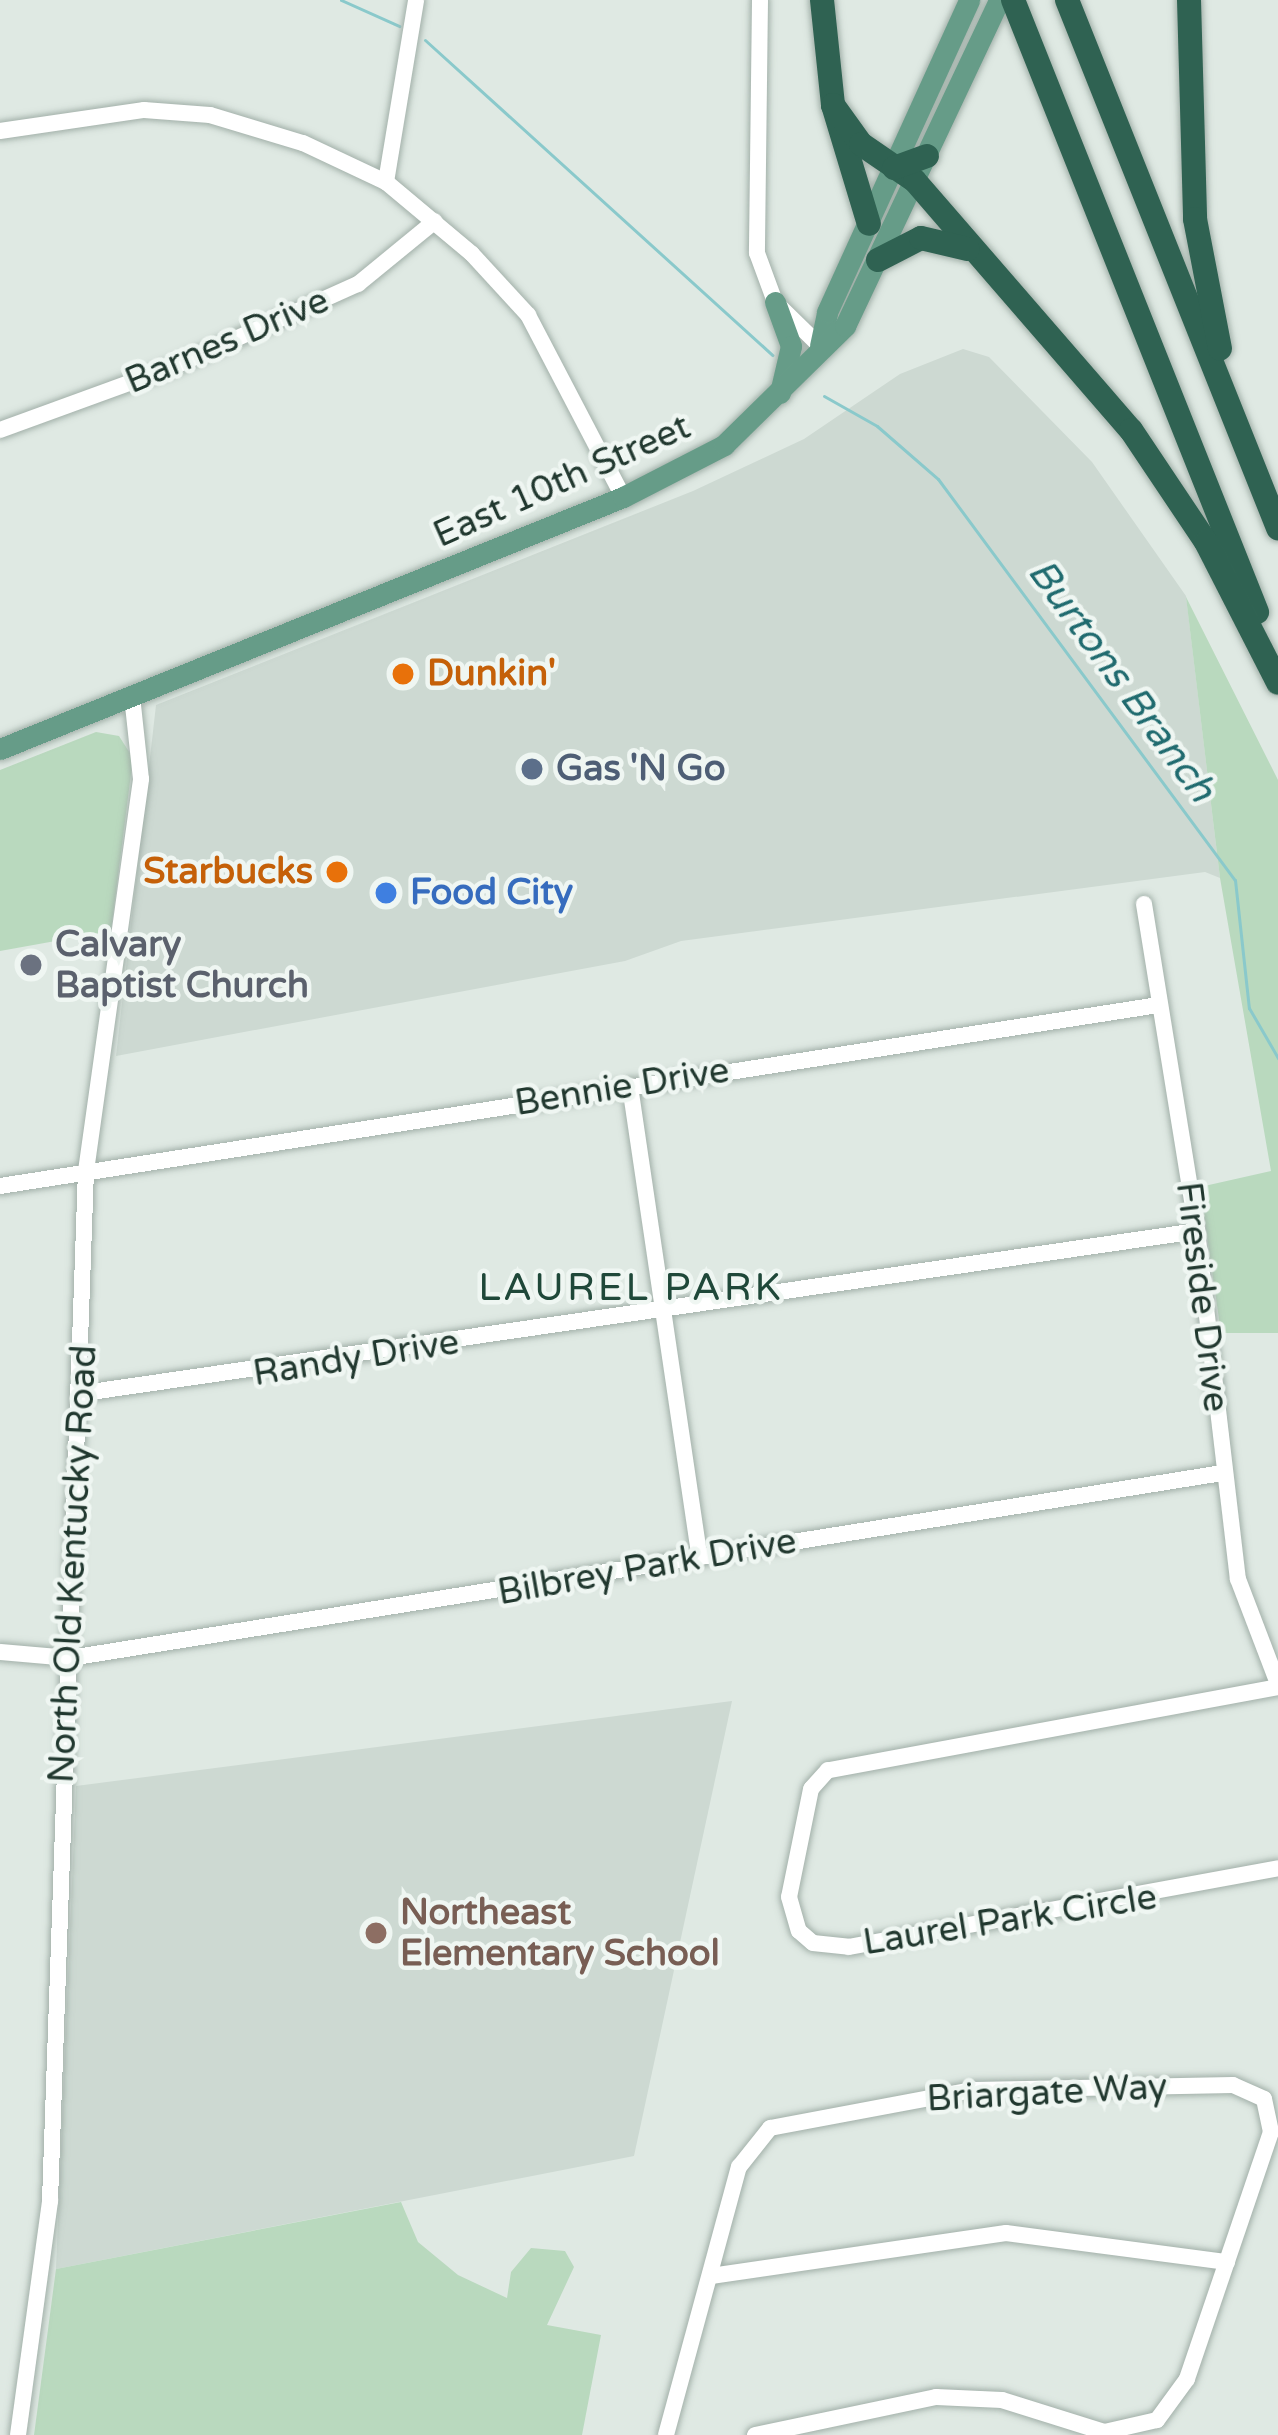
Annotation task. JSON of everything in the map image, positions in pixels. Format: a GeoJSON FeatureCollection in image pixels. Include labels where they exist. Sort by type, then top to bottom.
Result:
{"type":"FeatureCollection","features":[{"type":"Feature","properties":{"kind":"highway"},"geometry":{"type":"LineString","coordinates":[[822,0],[833,105],[869,224]]}},
{"type":"Feature","properties":{"kind":"highway"},"geometry":{"type":"LineString","coordinates":[[1013,0],[1278,664]]}},
{"type":"Feature","properties":{"kind":"highway"},"geometry":{"type":"LineString","coordinates":[[1067,0],[1278,525]]}},
{"type":"Feature","properties":{"kind":"highway"},"geometry":{"type":"LineString","coordinates":[[1189,0],[1203,278],[1278,525]]}},
{"type":"Feature","properties":{"kind":"highway"},"geometry":{"type":"LineString","coordinates":[[833,105],[861,144],[905,174],[1174,488],[1278,683]]}},
{"type":"Feature","properties":{"kind":"highway"},"geometry":{"type":"LineString","coordinates":[[905,174],[926,156]]}},
{"type":"Feature","properties":{"kind":"highway"},"geometry":{"type":"LineString","coordinates":[[878,260],[908,241],[936,236],[975,253]]}},
{"type":"Feature","properties":{"kind":"main road","name":"East 10th Street"},"geometry":{"type":"LineString","coordinates":[[0,749],[623,496],[724,446],[771,406],[820,346],[845,326],[878,260],[969,0]]}},
{"type":"Feature","properties":{"kind":"main road"},"geometry":{"type":"LineString","coordinates":[[926,156],[999,0]]}},
{"type":"Feature","properties":{"kind":"main road"},"geometry":{"type":"LineString","coordinates":[[820,346],[827,312],[869,224],[905,174]]}},
{"type":"Feature","properties":{"kind":"main road"},"geometry":{"type":"LineString","coordinates":[[771,406],[791,346],[776,302]]}},
{"type":"Feature","properties":{"kind":"street"},"geometry":{"type":"LineString","coordinates":[[386,182],[416,0]]}},
{"type":"Feature","properties":{"kind":"street"},"geometry":{"type":"LineString","coordinates":[[760,0],[757,253],[776,302],[820,346]]}},
{"type":"Feature","properties":{"kind":"street"},"geometry":{"type":"LineString","coordinates":[[0,130],[144,110],[210,115],[303,142],[386,182],[435,220],[504,286],[552,349],[623,496]]}},
{"type":"Feature","properties":{"kind":"street","name":"Barnes Drive"},"geometry":{"type":"LineString","coordinates":[[0,430],[173,367],[358,284],[435,220]]}},
{"type":"Feature","properties":{"kind":"street","name":"North Old Kentucky Road"},"geometry":{"type":"LineString","coordinates":[[18,2435],[50,2200],[84,1393],[86,1171],[141,779],[131,696]]}},
{"type":"Feature","properties":{"kind":"street","name":"Fireside Drive"},"geometry":{"type":"LineString","coordinates":[[1144,904],[1197,1231],[1238,1580],[1278,1686]]}},
{"type":"Feature","properties":{"kind":"street","name":"Bennie Drive"},"geometry":{"type":"LineString","coordinates":[[0,1186],[1158,1004]]}},
{"type":"Feature","properties":{"kind":"street"},"geometry":{"type":"LineString","coordinates":[[630,1086],[700,1558]]}},
{"type":"Feature","properties":{"kind":"street","name":"Randy Drive"},"geometry":{"type":"LineString","coordinates":[[84,1393],[1197,1231]]}},
{"type":"Feature","properties":{"kind":"street","name":"Bilbrey Park Drive"},"geometry":{"type":"LineString","coordinates":[[0,1652],[70,1658],[1223,1473]]}},
{"type":"Feature","properties":{"kind":"street","name":"Laurel Park Circle"},"geometry":{"type":"LineString","coordinates":[[1278,1686],[828,1770],[811,1789],[789,1897],[799,1931],[813,1943],[849,1947],[1278,1868]]}},
{"type":"Feature","properties":{"kind":"street","name":"Briargate Way"},"geometry":{"type":"LineString","coordinates":[[666,2435],[740,2167],[770,2128],[974,2090],[1250,2089],[1270,2110],[1271,2132],[1227,2262]]}},
{"type":"Feature","properties":{"kind":"street"},"geometry":{"type":"LineString","coordinates":[[711,2276],[1006,2233],[1227,2262],[1187,2379],[1168,2410],[1141,2428],[1104,2432],[1002,2399],[936,2397],[754,2435]]}},
{"type":"Feature","properties":{"kind":"shaded area"},"geometry":{"type":"Polygon","coordinates":[[[963,349],[989,357],[1092,462],[1186,596],[1220,878],[1205,872],[681,941],[625,961],[116,1056],[156,705],[693,491],[804,439],[900,374],[963,349]]]}},
{"type":"Feature","properties":{"kind":"shaded area","name":"Northeast Elementary School"},"geometry":{"type":"Polygon","coordinates":[[[732,1701],[634,2156],[56,2269],[76,1786],[732,1701]]]}},
{"type":"Feature","properties":{"kind":"green space"},"geometry":{"type":"Polygon","coordinates":[[[1186,597],[1278,780],[1278,1333],[1221,1333],[1200,1187],[1271,1171],[1220,878],[1186,597]]]}},
{"type":"Feature","properties":{"kind":"green space"},"geometry":{"type":"Polygon","coordinates":[[[96,732],[119,736],[133,758],[111,931],[0,951],[0,770],[96,732]]]}},
{"type":"Feature","properties":{"kind":"green space"},"geometry":{"type":"Polygon","coordinates":[[[401,2202],[418,2242],[458,2275],[507,2298],[511,2272],[531,2248],[565,2251],[574,2267],[547,2325],[601,2335],[582,2435],[34,2435],[56,2269],[401,2202]]]}},
{"type":"Feature","properties":{"kind":"waterway","name":"Burtons Branch"},"geometry":{"type":"LineString","coordinates":[[341,0],[399,26]]}},
{"type":"Feature","properties":{"kind":"waterway","name":"Burtons Branch"},"geometry":{"type":"LineString","coordinates":[[425,40],[773,355]]}},
{"type":"Feature","properties":{"kind":"waterway","name":"Burtons Branch"},"geometry":{"type":"LineString","coordinates":[[824,396],[877,426],[938,479],[1235,880],[1249,1008],[1278,1058]]}},
{"type":"Feature","properties":{"kind":"place","name":"Dunkin'"},"geometry":{"type":"Point","coordinates":[403,674]}},
{"type":"Feature","properties":{"kind":"place","name":"Gas 'N Go"},"geometry":{"type":"Point","coordinates":[532,769]}},
{"type":"Feature","properties":{"kind":"place","name":"Starbucks"},"geometry":{"type":"Point","coordinates":[337,872]}},
{"type":"Feature","properties":{"kind":"place","name":"Food City"},"geometry":{"type":"Point","coordinates":[386,893]}},
{"type":"Feature","properties":{"kind":"place","name":"Calvary Baptist Church"},"geometry":{"type":"Point","coordinates":[31,965]}},
{"type":"Feature","properties":{"kind":"place","name":"Northeast Elementary School"},"geometry":{"type":"Point","coordinates":[376,1933]}},
{"type":"Feature","properties":{"kind":"district","name":"LAUREL PARK"},"geometry":{"type":"Point","coordinates":[631,1288]}}]}
